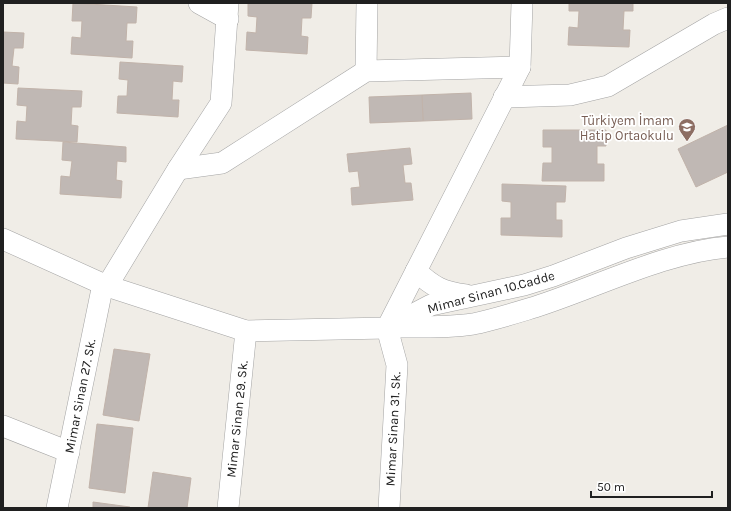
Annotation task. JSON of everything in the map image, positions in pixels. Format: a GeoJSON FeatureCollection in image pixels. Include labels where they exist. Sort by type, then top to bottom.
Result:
{"type":"FeatureCollection","features":[{"type":"Feature","properties":{"kind":"street"},"geometry":{"type":"LineString","coordinates":[[199,3],[228,11]]}},
{"type":"Feature","properties":{"kind":"street"},"geometry":{"type":"LineString","coordinates":[[366,70],[367,3]]}},
{"type":"Feature","properties":{"kind":"street"},"geometry":{"type":"LineString","coordinates":[[3,239],[105,285],[246,331],[387,328],[520,67],[522,3]]}},
{"type":"Feature","properties":{"kind":"street","name":"Mimar Sinan 27. Sk."},"geometry":{"type":"LineString","coordinates":[[57,508],[105,285],[221,103],[228,11]]}},
{"type":"Feature","properties":{"kind":"street"},"geometry":{"type":"LineString","coordinates":[[504,97],[570,95],[608,86],[714,24],[728,18]]}},
{"type":"Feature","properties":{"kind":"street"},"geometry":{"type":"LineString","coordinates":[[178,169],[222,163],[366,70],[520,67]]}},
{"type":"Feature","properties":{"kind":"street","name":"Mimar Sinan 10.Cadde"},"geometry":{"type":"LineString","coordinates":[[387,328],[431,305],[524,285],[553,276],[626,248],[681,231],[728,224]]}},
{"type":"Feature","properties":{"kind":"street","name":"Mimar Sinan 10.Cadde"},"geometry":{"type":"LineString","coordinates":[[387,328],[435,327],[473,324],[534,307],[672,259],[715,248],[728,247]]}},
{"type":"Feature","properties":{"kind":"street"},"geometry":{"type":"LineString","coordinates":[[416,271],[435,287],[450,293],[476,296]]}},
{"type":"Feature","properties":{"kind":"street","name":"Mimar Sinan 31. Sk."},"geometry":{"type":"LineString","coordinates":[[387,328],[397,365],[389,508]]}},
{"type":"Feature","properties":{"kind":"street","name":"Mimar Sinan 29. Sk."},"geometry":{"type":"LineString","coordinates":[[228,508],[246,331]]}},
{"type":"Feature","properties":{"kind":"street"},"geometry":{"type":"LineString","coordinates":[[3,426],[69,452]]}},
{"type":"Feature","properties":{"kind":"building"},"geometry":{"type":"Polygon","coordinates":[[[73,3],[137,7],[136,23],[127,23],[126,41],[133,41],[132,58],[71,54],[72,37],[81,38],[82,21],[72,21],[73,3]]]}},
{"type":"Feature","properties":{"kind":"building"},"geometry":{"type":"Polygon","coordinates":[[[248,3],[312,3],[311,18],[302,18],[301,36],[308,37],[307,54],[246,50],[247,32],[256,33],[257,17],[248,16],[248,3]]]}},
{"type":"Feature","properties":{"kind":"building"},"geometry":{"type":"Polygon","coordinates":[[[569,3],[633,3],[633,11],[624,11],[623,30],[630,30],[629,47],[568,45],[569,27],[578,28],[579,11],[569,11],[569,3]]]}},
{"type":"Feature","properties":{"kind":"building"},"geometry":{"type":"Polygon","coordinates":[[[3,32],[24,33],[23,48],[14,48],[12,66],[19,67],[18,84],[3,83],[3,32]]]}},
{"type":"Feature","properties":{"kind":"building"},"geometry":{"type":"Polygon","coordinates":[[[120,62],[183,66],[182,82],[173,81],[172,100],[179,100],[178,117],[117,113],[118,96],[127,96],[128,80],[119,79],[120,62]]]}},
{"type":"Feature","properties":{"kind":"building"},"geometry":{"type":"Polygon","coordinates":[[[18,88],[82,91],[81,107],[72,107],[71,125],[78,126],[77,142],[16,139],[17,121],[26,122],[27,106],[17,105],[18,88]]]}},
{"type":"Feature","properties":{"kind":"building"},"geometry":{"type":"Polygon","coordinates":[[[471,93],[472,119],[423,121],[422,95],[471,93]]]}},
{"type":"Feature","properties":{"kind":"building"},"geometry":{"type":"Polygon","coordinates":[[[422,95],[423,121],[370,123],[369,97],[422,95]]]}},
{"type":"Feature","properties":{"kind":"building"},"geometry":{"type":"Polygon","coordinates":[[[728,125],[728,172],[696,187],[678,149],[728,125]]]}},
{"type":"Feature","properties":{"kind":"building"},"geometry":{"type":"Polygon","coordinates":[[[543,130],[606,130],[606,146],[597,146],[597,164],[604,164],[604,181],[542,181],[543,163],[552,163],[552,147],[543,147],[543,130]]]}},
{"type":"Feature","properties":{"kind":"building"},"geometry":{"type":"Polygon","coordinates":[[[63,142],[126,147],[126,162],[117,161],[116,180],[122,181],[121,198],[60,194],[61,176],[70,177],[72,161],[62,160],[63,142]]]}},
{"type":"Feature","properties":{"kind":"building"},"geometry":{"type":"Polygon","coordinates":[[[410,148],[412,164],[403,165],[405,183],[411,183],[413,200],[352,205],[351,188],[360,187],[358,171],[349,172],[347,154],[410,148]]]}},
{"type":"Feature","properties":{"kind":"building"},"geometry":{"type":"Polygon","coordinates":[[[502,184],[566,186],[565,202],[556,202],[556,220],[562,220],[562,237],[501,235],[501,218],[511,218],[511,202],[502,201],[502,184]]]}},
{"type":"Feature","properties":{"kind":"building"},"geometry":{"type":"Polygon","coordinates":[[[114,349],[150,354],[139,421],[103,415],[114,349]]]}},
{"type":"Feature","properties":{"kind":"building"},"geometry":{"type":"Polygon","coordinates":[[[97,424],[133,428],[125,493],[89,488],[97,424]]]}},
{"type":"Feature","properties":{"kind":"building"},"geometry":{"type":"Polygon","coordinates":[[[153,472],[191,478],[187,508],[148,508],[153,472]]]}},
{"type":"Feature","properties":{"kind":"building"},"geometry":{"type":"Polygon","coordinates":[[[93,502],[130,507],[130,508],[93,508],[93,502]]]}},
{"type":"Feature","properties":{"kind":"place","name":"Türkiyem İmam Hatip Ortaokulu"},"geometry":{"type":"Point","coordinates":[687,142]}}]}
